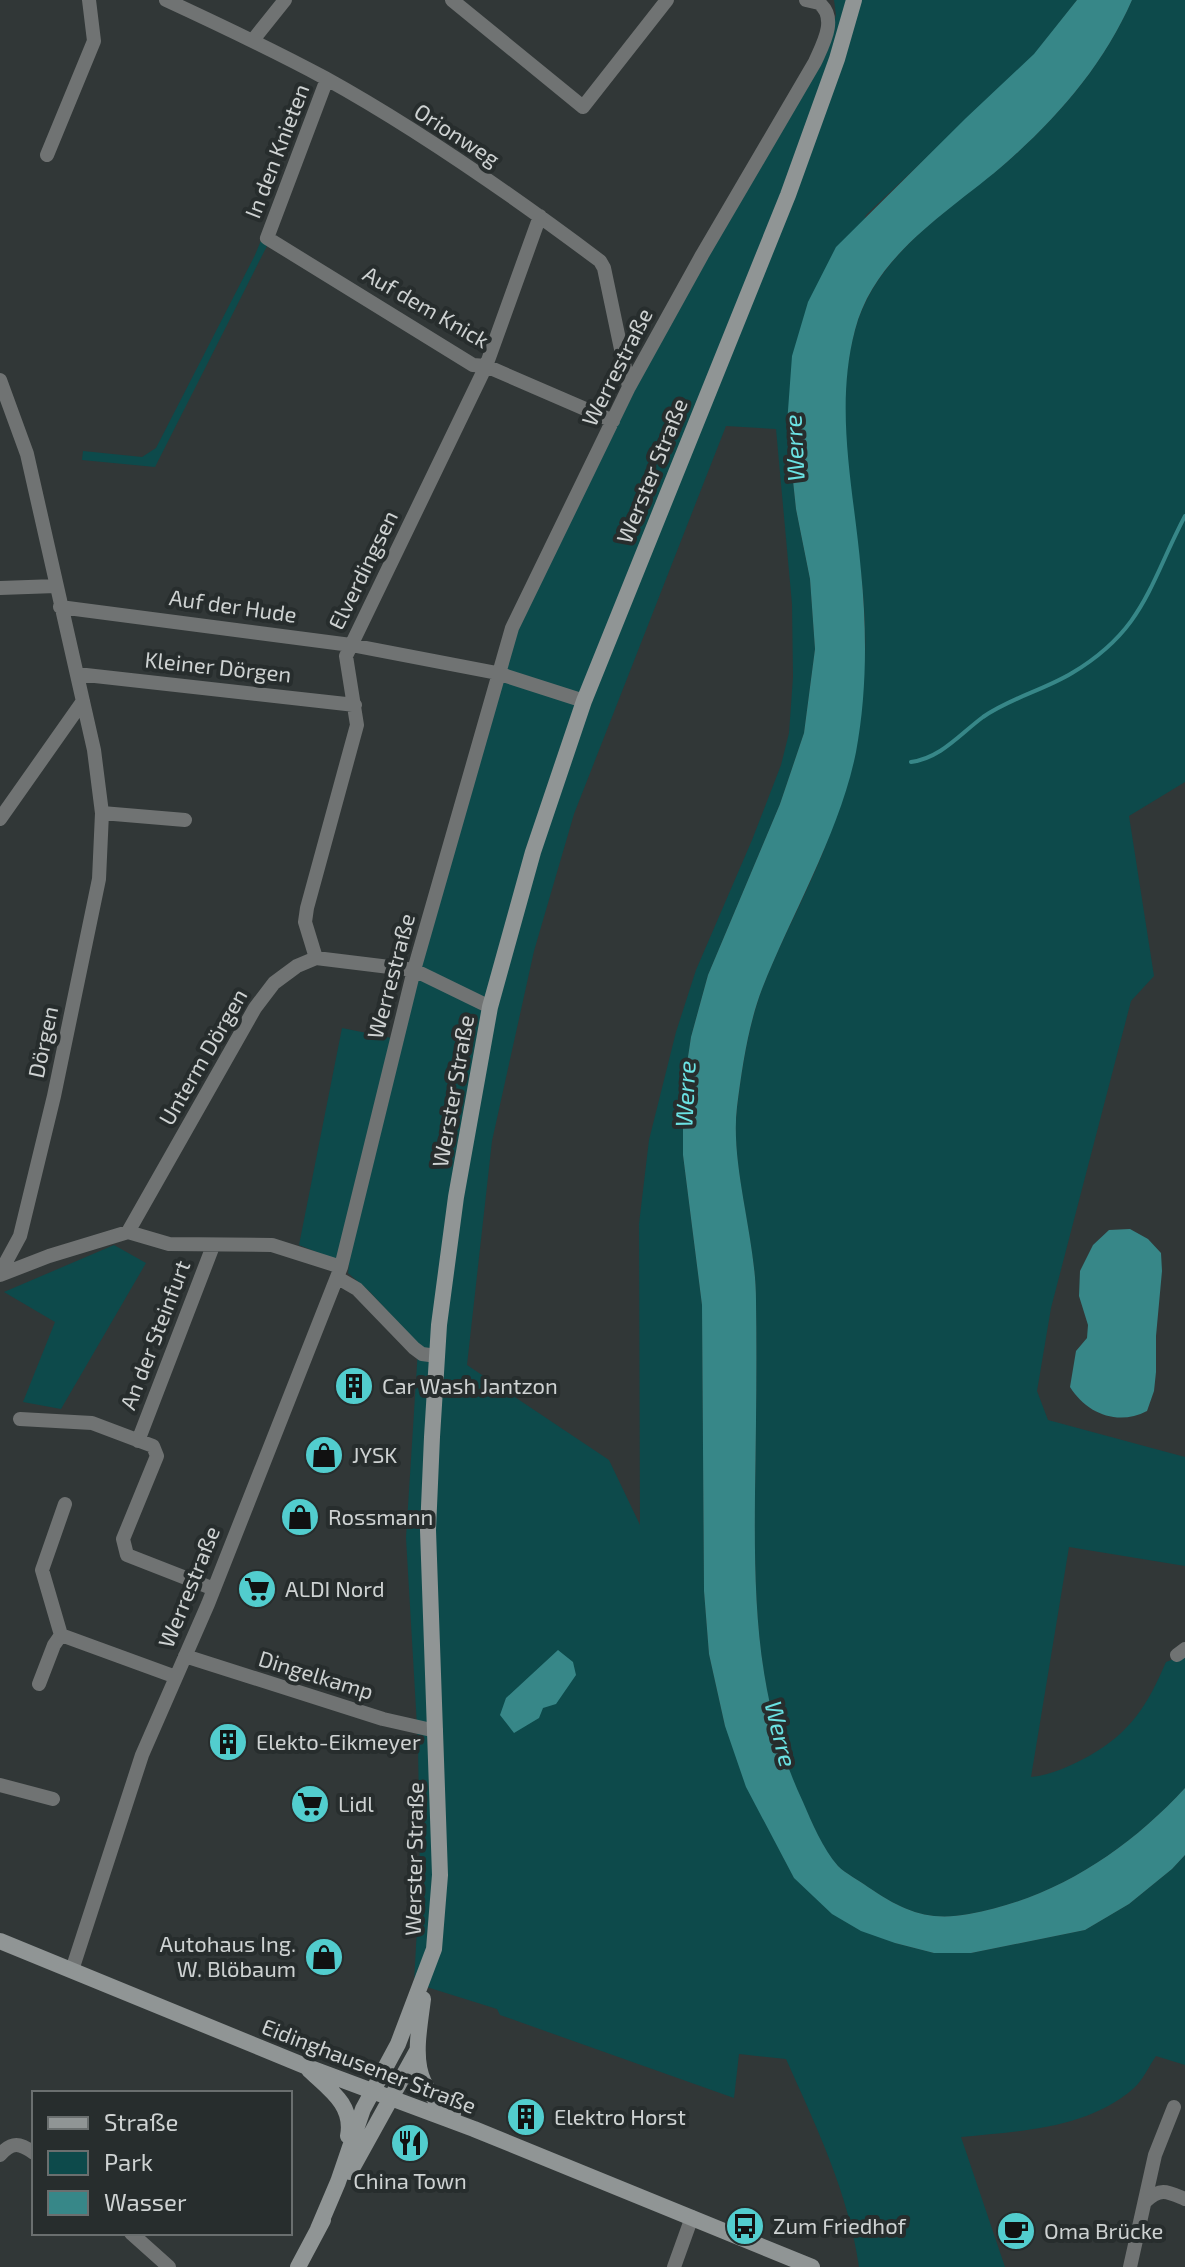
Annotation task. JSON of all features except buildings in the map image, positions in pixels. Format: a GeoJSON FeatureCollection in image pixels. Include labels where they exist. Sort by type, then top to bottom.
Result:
{"type":"FeatureCollection","features":[{"type":"Feature","properties":{"kind":"main road","name":"Werster Straße"},"geometry":{"type":"LineString","coordinates":[[318,2229],[363,2109],[398,2044],[434,1949],[440,1875],[428,1530],[437,1356],[456,1197],[490,1007],[533,852],[584,701],[788,195],[837,59],[854,0]]}},
{"type":"Feature","properties":{"kind":"main road","name":"Eidinghausener Straße"},"geometry":{"type":"LineString","coordinates":[[0,1942],[305,2066],[474,2129],[812,2267]]}},
{"type":"Feature","properties":{"kind":"main road"},"geometry":{"type":"LineString","coordinates":[[426,1974],[417,2051],[421,2079],[443,2108],[474,2129]]}},
{"type":"Feature","properties":{"kind":"main road","name":"Werster Straße"},"geometry":{"type":"LineString","coordinates":[[298,2267],[417,2051]]}},
{"type":"Feature","properties":{"kind":"main road"},"geometry":{"type":"LineString","coordinates":[[305,2066],[336,2094],[349,2117],[338,2182]]}},
{"type":"Feature","properties":{"kind":"street"},"geometry":{"type":"LineString","coordinates":[[47,155],[94,41],[89,0]]}},
{"type":"Feature","properties":{"kind":"street","name":"Orionweg"},"geometry":{"type":"LineString","coordinates":[[166,0],[253,40],[327,79],[437,147],[540,216],[600,261],[629,387]]}},
{"type":"Feature","properties":{"kind":"street"},"geometry":{"type":"LineString","coordinates":[[253,40],[285,0]]}},
{"type":"Feature","properties":{"kind":"street"},"geometry":{"type":"LineString","coordinates":[[452,0],[583,107],[662,2]]}},
{"type":"Feature","properties":{"kind":"street","name":"Werrestraße"},"geometry":{"type":"LineString","coordinates":[[72,1970],[137,1770],[214,1589],[339,1273],[414,970],[512,628],[629,387],[815,62],[828,27],[825,8],[806,0]]}},
{"type":"Feature","properties":{"kind":"street","name":"In den Knieten"},"geometry":{"type":"LineString","coordinates":[[267,238],[327,79]]}},
{"type":"Feature","properties":{"kind":"street","name":"Elverdingsen"},"geometry":{"type":"LineString","coordinates":[[316,958],[307,930],[307,908],[357,725],[346,656],[486,366],[540,216]]}},
{"type":"Feature","properties":{"kind":"street","name":"Auf dem Knick"},"geometry":{"type":"LineString","coordinates":[[267,238],[473,365],[486,366],[613,421]]}},
{"type":"Feature","properties":{"kind":"street","name":"Dörgen"},"geometry":{"type":"LineString","coordinates":[[0,380],[27,454],[94,750],[102,813],[99,879],[54,1096],[20,1236],[0,1274]]}},
{"type":"Feature","properties":{"kind":"street"},"geometry":{"type":"LineString","coordinates":[[0,588],[56,586]]}},
{"type":"Feature","properties":{"kind":"street","name":"Auf der Hude"},"geometry":{"type":"LineString","coordinates":[[60,607],[351,645],[497,673],[584,701]]}},
{"type":"Feature","properties":{"kind":"street","name":"Kleiner Dörgen"},"geometry":{"type":"LineString","coordinates":[[77,674],[355,705]]}},
{"type":"Feature","properties":{"kind":"street"},"geometry":{"type":"LineString","coordinates":[[0,819],[83,701]]}},
{"type":"Feature","properties":{"kind":"street"},"geometry":{"type":"LineString","coordinates":[[102,813],[185,820]]}},
{"type":"Feature","properties":{"kind":"street"},"geometry":{"type":"LineString","coordinates":[[316,958],[414,970],[490,1007]]}},
{"type":"Feature","properties":{"kind":"street","name":"Unterm Dörgen"},"geometry":{"type":"LineString","coordinates":[[128,1232],[255,1008],[274,983],[297,966],[316,958]]}},
{"type":"Feature","properties":{"kind":"street"},"geometry":{"type":"LineString","coordinates":[[0,1274],[128,1232],[169,1244],[272,1245],[339,1273],[414,1348],[422,1354],[437,1356]]}},
{"type":"Feature","properties":{"kind":"street","name":"An der Steinfurt"},"geometry":{"type":"LineString","coordinates":[[138,1441],[213,1246]]}},
{"type":"Feature","properties":{"kind":"street","name":"An der Steinfurt"},"geometry":{"type":"LineString","coordinates":[[20,1419],[92,1423],[153,1446],[157,1456],[123,1539],[127,1555],[214,1589]]}},
{"type":"Feature","properties":{"kind":"street"},"geometry":{"type":"LineString","coordinates":[[61,1635],[42,1570],[65,1504]]}},
{"type":"Feature","properties":{"kind":"street"},"geometry":{"type":"LineString","coordinates":[[61,1635],[176,1677]]}},
{"type":"Feature","properties":{"kind":"street"},"geometry":{"type":"LineString","coordinates":[[39,1684],[61,1635]]}},
{"type":"Feature","properties":{"kind":"street","name":"Dingelkamp"},"geometry":{"type":"LineString","coordinates":[[185,1656],[383,1719],[436,1731]]}},
{"type":"Feature","properties":{"kind":"street"},"geometry":{"type":"LineString","coordinates":[[0,1785],[53,1799]]}},
{"type":"Feature","properties":{"kind":"street"},"geometry":{"type":"LineString","coordinates":[[1130,2267],[1155,2155],[1174,2107]]}},
{"type":"Feature","properties":{"kind":"street"},"geometry":{"type":"LineString","coordinates":[[0,2155],[11,2145],[21,2144],[32,2152]]}},
{"type":"Feature","properties":{"kind":"street"},"geometry":{"type":"LineString","coordinates":[[1146,2201],[1155,2192],[1168,2192],[1185,2199]]}},
{"type":"Feature","properties":{"kind":"street"},"geometry":{"type":"LineString","coordinates":[[674,2267],[692,2217]]}},
{"type":"Feature","properties":{"kind":"street"},"geometry":{"type":"LineString","coordinates":[[133,2235],[169,2267]]}},
{"type":"Feature","properties":{"kind":"green space"},"geometry":{"type":"Polygon","coordinates":[[[834,0],[1077,0],[1034,55],[866,215],[787,424],[796,509],[810,579],[815,649],[804,733],[780,804],[708,975],[691,1037],[683,1090],[683,1155],[702,1305],[704,1591],[709,1654],[725,1726],[895,1943],[934,1953],[971,1953],[1085,1930],[1129,1904],[1185,1855],[1185,2065],[1156,2056],[1134,2088],[1116,2102],[1074,2120],[1030,2130],[961,2137],[1005,2267],[859,2267],[848,2213],[839,2187],[786,2059],[739,2054],[734,2098],[500,2015],[497,2009],[414,1983],[420,1874],[418,1743],[406,1538],[418,1349],[417,1343],[348,1273],[349,1265],[299,1245],[342,1028],[396,1039],[513,629],[624,403],[822,63],[836,15],[834,0]],[[726,426],[574,814],[534,951],[492,1141],[467,1365],[609,1460],[640,1525],[639,1224],[649,1140],[676,1032],[696,970],[752,840],[781,765],[789,733],[793,677],[792,604],[776,429],[726,426]]]}},
{"type":"Feature","properties":{"kind":"green space"},"geometry":{"type":"Polygon","coordinates":[[[1132,0],[1185,0],[1185,782],[1129,816],[1154,976],[1131,1001],[1051,1308],[1037,1391],[1048,1420],[1185,1457],[1185,1566],[1069,1547],[1031,1777],[1068,1767],[1116,1737],[1144,1705],[1166,1662],[1182,1656],[1185,1643],[1185,1788],[1114,1852],[1059,1884],[1000,1907],[954,1916],[928,1915],[892,1902],[833,1860],[810,1819],[787,1765],[767,1690],[755,1574],[755,1277],[737,1154],[737,1108],[757,1003],[833,824],[862,679],[865,614],[846,451],[845,411],[847,370],[855,330],[865,303],[898,256],[940,216],[1007,162],[1045,126],[1078,88],[1108,46],[1132,0]]]}},
{"type":"Feature","properties":{"kind":"green space"},"geometry":{"type":"Polygon","coordinates":[[[262,238],[269,242],[155,467],[82,460],[83,451],[142,457],[156,448],[262,238]]]}},
{"type":"Feature","properties":{"kind":"green space"},"geometry":{"type":"Polygon","coordinates":[[[114,1245],[146,1263],[61,1409],[23,1402],[55,1322],[4,1292],[114,1245]]]}},
{"type":"Feature","properties":{"kind":"water","name":"Werre"},"geometry":{"type":"Polygon","coordinates":[[[1077,0],[1132,0],[1094,67],[1045,126],[897,256],[879,278],[855,330],[846,390],[846,420],[864,616],[865,662],[860,730],[839,812],[757,1003],[746,1047],[737,1107],[737,1153],[755,1276],[755,1574],[761,1651],[767,1689],[787,1764],[827,1852],[845,1872],[904,1908],[928,1915],[969,1914],[1030,1897],[1087,1869],[1139,1832],[1185,1788],[1185,1855],[1129,1904],[1085,1930],[971,1953],[934,1953],[861,1931],[832,1914],[794,1878],[746,1787],[725,1726],[709,1654],[704,1591],[702,1305],[683,1155],[683,1090],[691,1037],[708,975],[780,804],[804,733],[815,649],[810,579],[796,509],[787,424],[792,356],[808,302],[836,247],[1034,54],[1077,0]]]}},
{"type":"Feature","properties":{"kind":"water"},"geometry":{"type":"Polygon","coordinates":[[[1130,1229],[1148,1239],[1161,1253],[1156,1372],[1147,1411],[1114,1417],[1085,1404],[1070,1387],[1076,1351],[1087,1338],[1088,1325],[1079,1296],[1080,1271],[1093,1245],[1109,1230],[1130,1229]]]}},
{"type":"Feature","properties":{"kind":"water"},"geometry":{"type":"Polygon","coordinates":[[[558,1650],[573,1662],[576,1675],[556,1704],[543,1708],[539,1718],[514,1733],[500,1715],[506,1698],[558,1650]]]}},
{"type":"Feature","properties":{"kind":"waterway"},"geometry":{"type":"LineString","coordinates":[[911,762],[932,756],[993,710],[1072,673],[1115,640],[1142,604],[1185,516]]}},
{"type":"Feature","properties":{"kind":"place","name":"Car Wash Jantzon"},"geometry":{"type":"Point","coordinates":[354,1386]}},
{"type":"Feature","properties":{"kind":"place","name":"JYSK"},"geometry":{"type":"Point","coordinates":[324,1455]}},
{"type":"Feature","properties":{"kind":"place","name":"Rossmann"},"geometry":{"type":"Point","coordinates":[300,1517]}},
{"type":"Feature","properties":{"kind":"place","name":"ALDI Nord"},"geometry":{"type":"Point","coordinates":[257,1589]}},
{"type":"Feature","properties":{"kind":"place","name":"Elekto-Eikmeyer"},"geometry":{"type":"Point","coordinates":[228,1742]}},
{"type":"Feature","properties":{"kind":"place","name":"Lidl"},"geometry":{"type":"Point","coordinates":[310,1804]}},
{"type":"Feature","properties":{"kind":"place","name":"Autohaus Ing. W. Blöbaum"},"geometry":{"type":"Point","coordinates":[324,1957]}},
{"type":"Feature","properties":{"kind":"place","name":"Elektro Horst"},"geometry":{"type":"Point","coordinates":[526,2117]}},
{"type":"Feature","properties":{"kind":"place","name":"China Town"},"geometry":{"type":"Point","coordinates":[410,2143]}},
{"type":"Feature","properties":{"kind":"place","name":"Zum Friedhof"},"geometry":{"type":"Point","coordinates":[745,2226]}},
{"type":"Feature","properties":{"kind":"place","name":"Oma Brücke"},"geometry":{"type":"Point","coordinates":[1016,2231]}}]}
